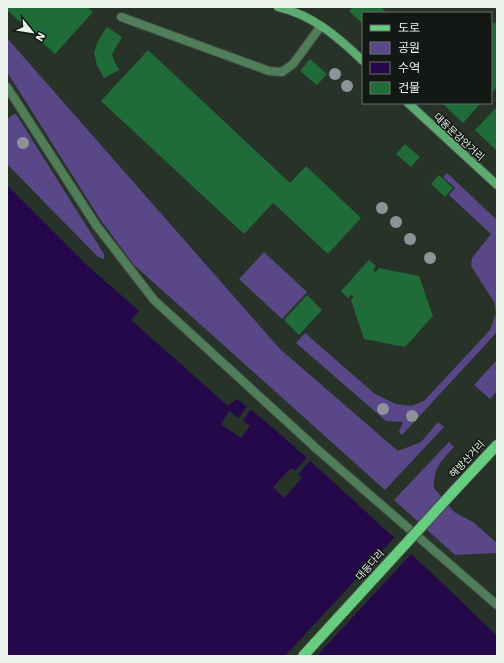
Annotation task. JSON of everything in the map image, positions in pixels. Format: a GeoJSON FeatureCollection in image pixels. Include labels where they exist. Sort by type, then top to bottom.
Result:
{"type":"FeatureCollection","features":[{"type":"Feature","properties":{"kind":"main road","name":"해방산거리"},"geometry":{"type":"LineString","coordinates":[[455,490],[497,445]]}},
{"type":"Feature","properties":{"kind":"main road","name":"대동다리"},"geometry":{"type":"LineString","coordinates":[[303,656],[455,490]]}},
{"type":"Feature","properties":{"kind":"street"},"geometry":{"type":"LineString","coordinates":[[278,7],[315,22],[336,36],[362,60]]}},
{"type":"Feature","properties":{"kind":"street"},"geometry":{"type":"LineString","coordinates":[[121,17],[269,71],[282,72],[293,64],[321,26]]}},
{"type":"Feature","properties":{"kind":"street"},"geometry":{"type":"LineString","coordinates":[[7,87],[96,225],[154,300],[318,450],[497,605]]}},
{"type":"Feature","properties":{"kind":"street","name":"대동문강안거리"},"geometry":{"type":"LineString","coordinates":[[409,104],[497,185]]}},
{"type":"Feature","properties":{"kind":"green space"},"geometry":{"type":"Polygon","coordinates":[[[7,38],[280,349],[398,451],[421,442],[438,422],[444,427],[385,490],[134,265],[100,219],[7,72],[7,38]]]}},
{"type":"Feature","properties":{"kind":"green space"},"geometry":{"type":"Polygon","coordinates":[[[16,114],[104,254],[104,259],[98,257],[7,164],[7,119],[16,114]]]}},
{"type":"Feature","properties":{"kind":"green space"},"geometry":{"type":"Polygon","coordinates":[[[447,173],[497,220],[497,332],[402,435],[399,432],[403,422],[386,421],[296,343],[305,333],[375,394],[396,404],[411,406],[424,401],[490,330],[496,313],[494,302],[471,266],[472,258],[491,234],[449,195],[455,188],[443,177],[447,173]]]}},
{"type":"Feature","properties":{"kind":"green space"},"geometry":{"type":"Polygon","coordinates":[[[264,252],[307,292],[282,319],[239,279],[264,252]]]}},
{"type":"Feature","properties":{"kind":"green space"},"geometry":{"type":"Polygon","coordinates":[[[497,360],[497,391],[490,399],[474,385],[497,360]]]}},
{"type":"Feature","properties":{"kind":"green space"},"geometry":{"type":"Polygon","coordinates":[[[449,442],[454,447],[437,469],[434,488],[454,512],[473,522],[497,543],[497,553],[455,555],[394,500],[449,442]]]}},
{"type":"Feature","properties":{"kind":"water"},"geometry":{"type":"Polygon","coordinates":[[[7,185],[88,266],[139,311],[131,320],[228,406],[237,399],[272,427],[456,596],[497,636],[497,656],[7,656],[7,185]]]}},
{"type":"Feature","properties":{"kind":"pier"},"geometry":{"type":"Polygon","coordinates":[[[247,406],[251,409],[243,421],[250,426],[241,438],[221,424],[229,411],[239,418],[247,406]]]}},
{"type":"Feature","properties":{"kind":"pier"},"geometry":{"type":"Polygon","coordinates":[[[307,458],[310,461],[298,474],[302,478],[284,498],[273,487],[291,468],[295,471],[307,458]]]}},
{"type":"Feature","properties":{"kind":"pier"},"geometry":{"type":"Polygon","coordinates":[[[396,536],[413,552],[317,656],[285,656],[396,536]]]}},
{"type":"Feature","properties":{"kind":"building"},"geometry":{"type":"Polygon","coordinates":[[[7,7],[87,7],[93,12],[55,54],[7,10],[7,7]]]}},
{"type":"Feature","properties":{"kind":"building"},"geometry":{"type":"Polygon","coordinates":[[[353,7],[381,7],[386,12],[362,12],[362,23],[349,11],[353,7]]]}},
{"type":"Feature","properties":{"kind":"building"},"geometry":{"type":"Polygon","coordinates":[[[494,22],[497,24],[497,87],[492,92],[492,25],[494,22]]]}},
{"type":"Feature","properties":{"kind":"building"},"geometry":{"type":"Polygon","coordinates":[[[107,27],[122,37],[112,54],[119,70],[104,78],[97,65],[94,53],[98,41],[107,27]]]}},
{"type":"Feature","properties":{"kind":"building"},"geometry":{"type":"Polygon","coordinates":[[[148,50],[290,183],[306,166],[361,218],[328,254],[273,203],[244,234],[101,101],[148,50]]]}},
{"type":"Feature","properties":{"kind":"building"},"geometry":{"type":"Polygon","coordinates":[[[310,59],[327,74],[317,85],[300,71],[310,59]]]}},
{"type":"Feature","properties":{"kind":"building"},"geometry":{"type":"Polygon","coordinates":[[[443,104],[480,104],[463,123],[443,104]]]}},
{"type":"Feature","properties":{"kind":"building"},"geometry":{"type":"Polygon","coordinates":[[[497,107],[497,151],[475,130],[497,107]]]}},
{"type":"Feature","properties":{"kind":"building"},"geometry":{"type":"Polygon","coordinates":[[[405,144],[420,157],[411,167],[396,154],[405,144]]]}},
{"type":"Feature","properties":{"kind":"building"},"geometry":{"type":"Polygon","coordinates":[[[439,175],[453,188],[445,197],[431,184],[439,175]]]}},
{"type":"Feature","properties":{"kind":"building"},"geometry":{"type":"Polygon","coordinates":[[[369,260],[376,266],[373,270],[376,272],[379,268],[419,276],[433,316],[405,347],[364,339],[351,300],[354,297],[351,295],[348,298],[341,291],[369,260]]]}},
{"type":"Feature","properties":{"kind":"building"},"geometry":{"type":"Polygon","coordinates":[[[307,295],[322,310],[299,335],[284,320],[307,295]]]}}]}
